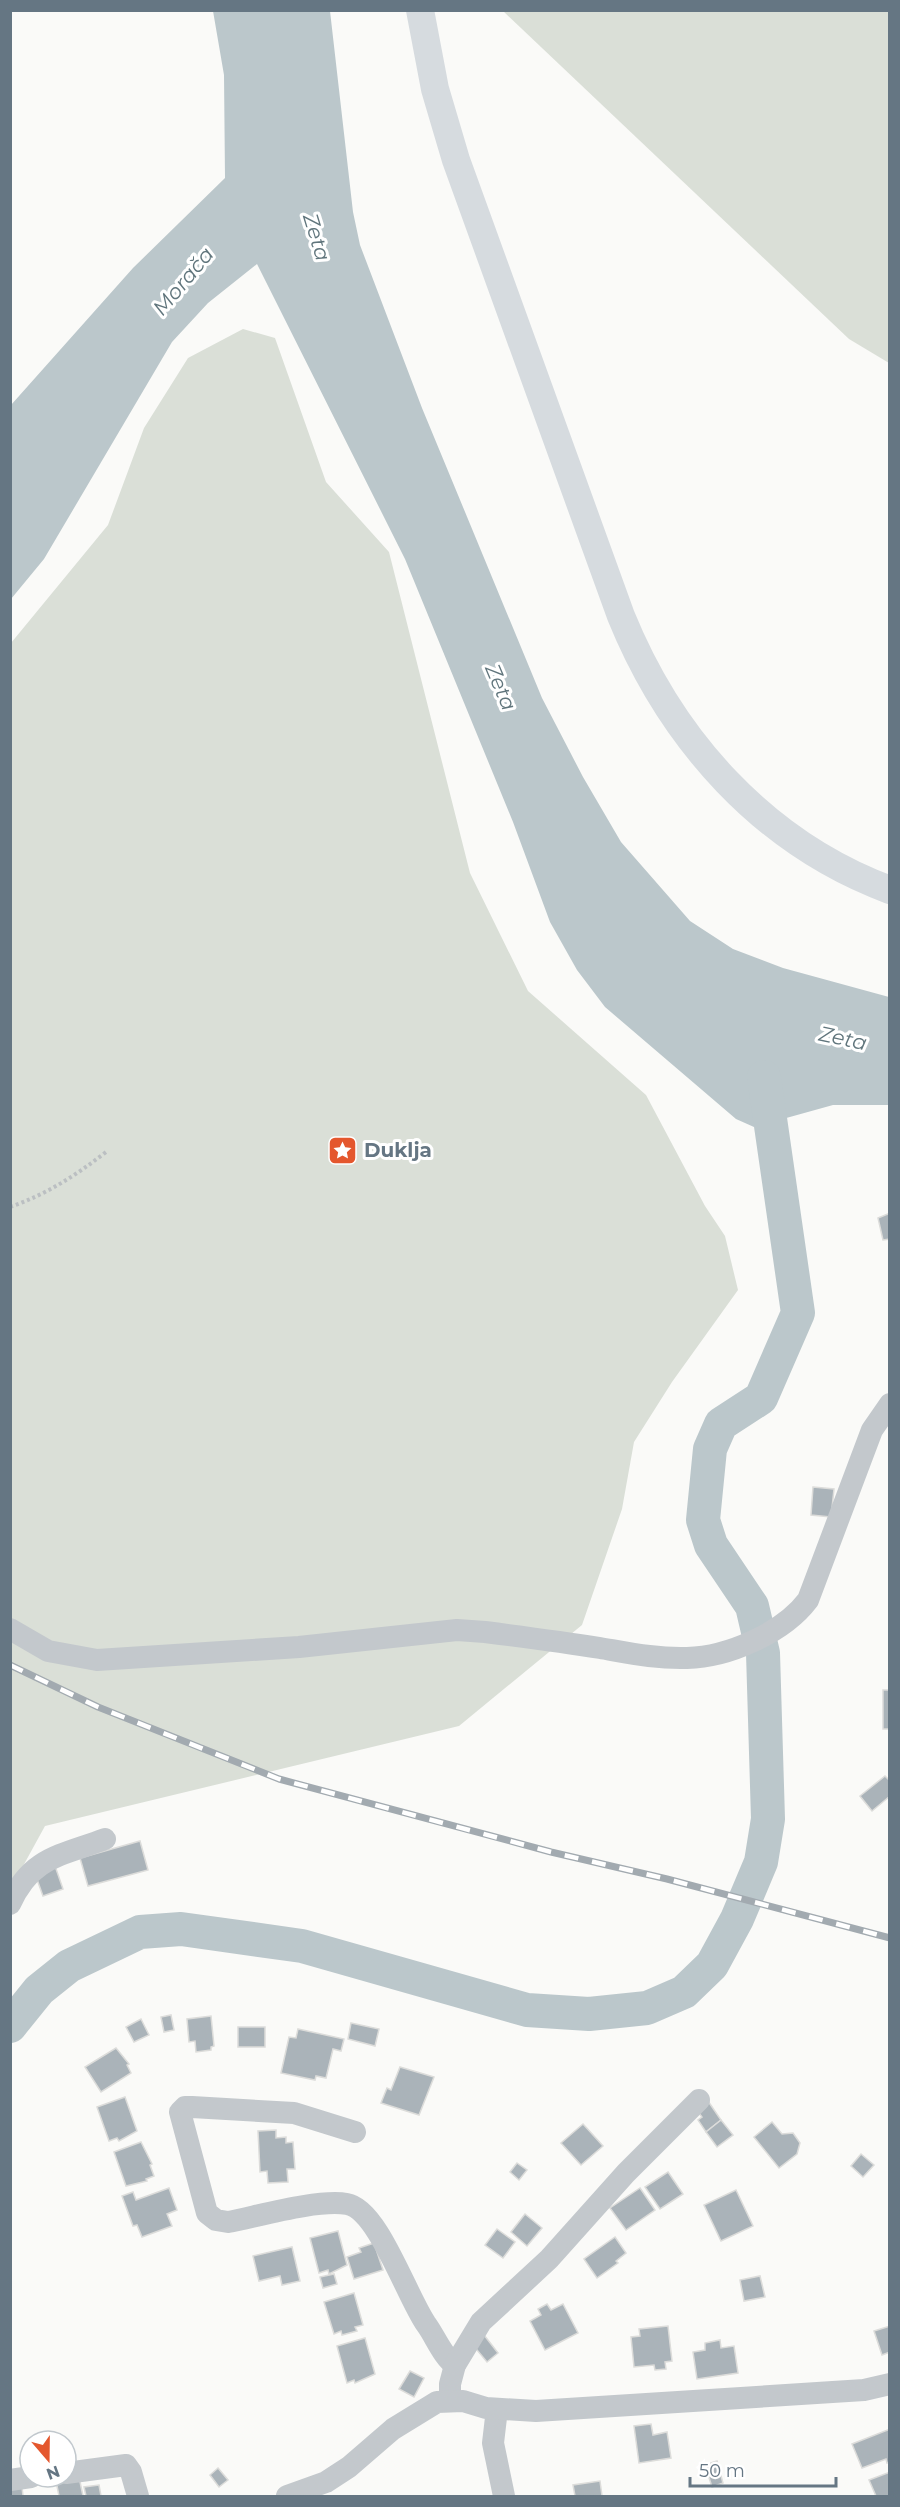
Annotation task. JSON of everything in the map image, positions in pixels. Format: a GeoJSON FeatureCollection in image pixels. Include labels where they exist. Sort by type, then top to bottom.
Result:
{"type":"FeatureCollection","features":[{"type":"Feature","properties":{"kind":"main road"},"geometry":{"type":"LineString","coordinates":[[420,10],[435,89],[456,160],[621,616],[650,678],[694,744],[757,812],[816,855],[890,890]]}},
{"type":"Feature","properties":{"kind":"street"},"geometry":{"type":"LineString","coordinates":[[10,1629],[48,1651],[97,1660],[299,1647],[457,1630],[485,1632],[659,1658],[689,1658],[735,1647],[780,1629],[796,1616],[808,1600],[872,1430],[890,1404]]}},
{"type":"Feature","properties":{"kind":"street"},"geometry":{"type":"LineString","coordinates":[[10,1904],[20,1883],[35,1866],[105,1839]]}},
{"type":"Feature","properties":{"kind":"street"},"geometry":{"type":"LineString","coordinates":[[450,2400],[450,2384],[455,2365],[481,2322],[549,2259],[626,2173],[699,2100]]}},
{"type":"Feature","properties":{"kind":"street"},"geometry":{"type":"LineString","coordinates":[[355,2132],[294,2113],[192,2107],[180,2112],[207,2213],[216,2220],[228,2222],[329,2203],[348,2204],[361,2210],[375,2227],[414,2307],[455,2365]]}},
{"type":"Feature","properties":{"kind":"street"},"geometry":{"type":"LineString","coordinates":[[287,2496],[326,2482],[349,2467],[410,2417],[437,2402],[450,2400],[497,2409],[536,2411],[864,2390],[890,2384]]}},
{"type":"Feature","properties":{"kind":"street"},"geometry":{"type":"LineString","coordinates":[[497,2409],[493,2443],[504,2496]]}},
{"type":"Feature","properties":{"kind":"street"},"geometry":{"type":"LineString","coordinates":[[78,2471],[126,2465],[131,2472],[138,2496]]}},
{"type":"Feature","properties":{"kind":"path"},"geometry":{"type":"LineString","coordinates":[[10,1207],[43,1195],[69,1180],[106,1152]]}},
{"type":"Feature","properties":{"kind":"shaded area"},"geometry":{"type":"Polygon","coordinates":[[[503,11],[889,11],[889,363],[849,339],[503,11]]]}},
{"type":"Feature","properties":{"kind":"shaded area","name":"Duklja"},"geometry":{"type":"Polygon","coordinates":[[[243,329],[275,338],[326,482],[389,552],[470,873],[528,991],[646,1095],[705,1206],[725,1236],[738,1290],[672,1382],[634,1442],[622,1509],[582,1625],[459,1726],[45,1826],[11,1888],[11,643],[108,525],[144,428],[188,358],[243,329]]]}},
{"type":"Feature","properties":{"kind":"water"},"geometry":{"type":"Polygon","coordinates":[[[213,11],[330,11],[353,212],[360,245],[422,408],[542,698],[583,777],[621,842],[690,921],[733,949],[783,968],[889,997],[889,1105],[833,1105],[754,1127],[736,1119],[605,1007],[577,970],[550,922],[513,822],[405,559],[257,264],[208,303],[172,342],[44,559],[11,599],[11,405],[133,268],[225,178],[224,75],[213,11]]]}},
{"type":"Feature","properties":{"kind":"building"},"geometry":{"type":"Polygon","coordinates":[[[890,1213],[890,1239],[883,1240],[878,1218],[890,1213]]]}},
{"type":"Feature","properties":{"kind":"building"},"geometry":{"type":"Polygon","coordinates":[[[813,1487],[834,1489],[831,1517],[811,1515],[813,1487]]]}},
{"type":"Feature","properties":{"kind":"building"},"geometry":{"type":"Polygon","coordinates":[[[883,1690],[890,1690],[890,1729],[883,1729],[883,1690]]]}},
{"type":"Feature","properties":{"kind":"building"},"geometry":{"type":"Polygon","coordinates":[[[885,1776],[890,1781],[890,1796],[872,1811],[860,1796],[885,1776]]]}},
{"type":"Feature","properties":{"kind":"building"},"geometry":{"type":"Polygon","coordinates":[[[140,1841],[148,1870],[88,1886],[80,1858],[140,1841]]]}},
{"type":"Feature","properties":{"kind":"building"},"geometry":{"type":"Polygon","coordinates":[[[54,1863],[63,1889],[43,1896],[34,1871],[54,1863]]]}},
{"type":"Feature","properties":{"kind":"building"},"geometry":{"type":"Polygon","coordinates":[[[171,2015],[174,2030],[164,2032],[161,2017],[171,2015]]]}},
{"type":"Feature","properties":{"kind":"building"},"geometry":{"type":"Polygon","coordinates":[[[211,2016],[214,2046],[211,2050],[196,2052],[195,2041],[189,2042],[187,2019],[211,2016]]]}},
{"type":"Feature","properties":{"kind":"building"},"geometry":{"type":"Polygon","coordinates":[[[141,2019],[149,2035],[134,2042],[126,2027],[141,2019]]]}},
{"type":"Feature","properties":{"kind":"building"},"geometry":{"type":"Polygon","coordinates":[[[351,2023],[379,2029],[375,2046],[348,2039],[351,2023]]]}},
{"type":"Feature","properties":{"kind":"building"},"geometry":{"type":"Polygon","coordinates":[[[238,2027],[265,2027],[265,2047],[238,2047],[238,2027]]]}},
{"type":"Feature","properties":{"kind":"building"},"geometry":{"type":"Polygon","coordinates":[[[298,2029],[344,2039],[341,2051],[333,2049],[326,2078],[316,2076],[315,2080],[281,2073],[289,2037],[296,2038],[298,2029]]]}},
{"type":"Feature","properties":{"kind":"building"},"geometry":{"type":"Polygon","coordinates":[[[116,2048],[129,2064],[127,2065],[131,2073],[101,2092],[85,2067],[116,2048]]]}},
{"type":"Feature","properties":{"kind":"building"},"geometry":{"type":"Polygon","coordinates":[[[400,2067],[434,2077],[419,2115],[381,2103],[387,2088],[391,2090],[400,2067]]]}},
{"type":"Feature","properties":{"kind":"building"},"geometry":{"type":"Polygon","coordinates":[[[125,2097],[137,2131],[119,2141],[117,2138],[109,2141],[97,2107],[125,2097]]]}},
{"type":"Feature","properties":{"kind":"building"},"geometry":{"type":"Polygon","coordinates":[[[708,2101],[721,2120],[706,2132],[698,2120],[702,2117],[696,2109],[708,2101]]]}},
{"type":"Feature","properties":{"kind":"building"},"geometry":{"type":"Polygon","coordinates":[[[721,2120],[733,2135],[717,2147],[706,2132],[721,2120]]]}},
{"type":"Feature","properties":{"kind":"building"},"geometry":{"type":"Polygon","coordinates":[[[772,2122],[782,2134],[793,2133],[800,2143],[797,2154],[779,2168],[754,2137],[772,2122]]]}},
{"type":"Feature","properties":{"kind":"building"},"geometry":{"type":"Polygon","coordinates":[[[583,2124],[603,2146],[581,2165],[561,2143],[583,2124]]]}},
{"type":"Feature","properties":{"kind":"building"},"geometry":{"type":"Polygon","coordinates":[[[276,2130],[276,2138],[286,2137],[286,2143],[293,2142],[295,2169],[287,2169],[288,2182],[268,2183],[267,2171],[260,2172],[258,2131],[276,2130]]]}},
{"type":"Feature","properties":{"kind":"building"},"geometry":{"type":"Polygon","coordinates":[[[141,2142],[152,2164],[150,2165],[154,2176],[146,2179],[147,2181],[126,2186],[114,2152],[141,2142]]]}},
{"type":"Feature","properties":{"kind":"building"},"geometry":{"type":"Polygon","coordinates":[[[861,2154],[874,2165],[863,2177],[851,2166],[861,2154]]]}},
{"type":"Feature","properties":{"kind":"building"},"geometry":{"type":"Polygon","coordinates":[[[517,2163],[527,2170],[519,2180],[510,2172],[517,2163]]]}},
{"type":"Feature","properties":{"kind":"building"},"geometry":{"type":"Polygon","coordinates":[[[668,2172],[683,2194],[660,2209],[645,2187],[668,2172]]]}},
{"type":"Feature","properties":{"kind":"building"},"geometry":{"type":"Polygon","coordinates":[[[169,2188],[177,2210],[167,2214],[172,2226],[142,2237],[137,2225],[133,2226],[122,2196],[133,2192],[136,2200],[169,2188]]]}},
{"type":"Feature","properties":{"kind":"building"},"geometry":{"type":"Polygon","coordinates":[[[640,2188],[655,2210],[626,2230],[610,2208],[640,2188]]]}},
{"type":"Feature","properties":{"kind":"building"},"geometry":{"type":"Polygon","coordinates":[[[736,2190],[753,2226],[721,2241],[704,2205],[736,2190]]]}},
{"type":"Feature","properties":{"kind":"building"},"geometry":{"type":"Polygon","coordinates":[[[525,2214],[542,2228],[527,2246],[511,2232],[525,2214]]]}},
{"type":"Feature","properties":{"kind":"building"},"geometry":{"type":"Polygon","coordinates":[[[497,2229],[515,2242],[503,2258],[485,2245],[497,2229]]]}},
{"type":"Feature","properties":{"kind":"building"},"geometry":{"type":"Polygon","coordinates":[[[338,2231],[347,2265],[329,2274],[328,2270],[319,2273],[310,2238],[338,2231]]]}},
{"type":"Feature","properties":{"kind":"building"},"geometry":{"type":"Polygon","coordinates":[[[615,2237],[626,2253],[616,2261],[618,2263],[597,2278],[584,2259],[615,2237]]]}},
{"type":"Feature","properties":{"kind":"building"},"geometry":{"type":"Polygon","coordinates":[[[374,2243],[383,2270],[354,2279],[347,2257],[361,2252],[359,2248],[374,2243]]]}},
{"type":"Feature","properties":{"kind":"building"},"geometry":{"type":"Polygon","coordinates":[[[292,2247],[300,2281],[282,2285],[280,2276],[259,2281],[253,2256],[292,2247]]]}},
{"type":"Feature","properties":{"kind":"building"},"geometry":{"type":"Polygon","coordinates":[[[334,2274],[337,2284],[323,2288],[320,2277],[334,2274]]]}},
{"type":"Feature","properties":{"kind":"building"},"geometry":{"type":"Polygon","coordinates":[[[760,2276],[765,2297],[744,2301],[740,2280],[760,2276]]]}},
{"type":"Feature","properties":{"kind":"building"},"geometry":{"type":"Polygon","coordinates":[[[354,2293],[363,2325],[355,2327],[357,2331],[342,2335],[341,2331],[334,2334],[324,2302],[354,2293]]]}},
{"type":"Feature","properties":{"kind":"building"},"geometry":{"type":"Polygon","coordinates":[[[547,2304],[551,2310],[563,2304],[578,2333],[545,2350],[530,2321],[541,2315],[538,2309],[547,2304]]]}},
{"type":"Feature","properties":{"kind":"building"},"geometry":{"type":"Polygon","coordinates":[[[668,2326],[672,2361],[665,2362],[666,2369],[655,2370],[654,2365],[634,2367],[631,2337],[640,2336],[639,2329],[668,2326]]]}},
{"type":"Feature","properties":{"kind":"building"},"geometry":{"type":"Polygon","coordinates":[[[890,2326],[890,2352],[882,2355],[874,2331],[890,2326]]]}},
{"type":"Feature","properties":{"kind":"building"},"geometry":{"type":"Polygon","coordinates":[[[484,2335],[498,2353],[487,2362],[472,2344],[484,2335]]]}},
{"type":"Feature","properties":{"kind":"building"},"geometry":{"type":"Polygon","coordinates":[[[365,2338],[375,2374],[355,2383],[354,2380],[347,2383],[337,2346],[365,2338]]]}},
{"type":"Feature","properties":{"kind":"building"},"geometry":{"type":"Polygon","coordinates":[[[720,2340],[721,2348],[734,2346],[738,2373],[697,2379],[693,2352],[705,2350],[705,2343],[720,2340]]]}},
{"type":"Feature","properties":{"kind":"building"},"geometry":{"type":"Polygon","coordinates":[[[410,2371],[424,2378],[414,2397],[399,2389],[410,2371]]]}},
{"type":"Feature","properties":{"kind":"building"},"geometry":{"type":"Polygon","coordinates":[[[651,2424],[653,2435],[667,2432],[671,2458],[639,2463],[634,2426],[651,2424]]]}},
{"type":"Feature","properties":{"kind":"building"},"geometry":{"type":"Polygon","coordinates":[[[890,2429],[890,2462],[887,2463],[886,2459],[862,2468],[852,2444],[890,2429]]]}},
{"type":"Feature","properties":{"kind":"building"},"geometry":{"type":"Polygon","coordinates":[[[717,2461],[723,2483],[712,2487],[705,2465],[717,2461]]]}},
{"type":"Feature","properties":{"kind":"building"},"geometry":{"type":"Polygon","coordinates":[[[218,2468],[228,2480],[219,2487],[210,2475],[218,2468]]]}},
{"type":"Feature","properties":{"kind":"building"},"geometry":{"type":"Polygon","coordinates":[[[890,2472],[890,2496],[876,2496],[869,2480],[890,2472]]]}},
{"type":"Feature","properties":{"kind":"building"},"geometry":{"type":"Polygon","coordinates":[[[78,2477],[83,2496],[59,2496],[58,2489],[78,2489],[78,2477]]]}},
{"type":"Feature","properties":{"kind":"building"},"geometry":{"type":"Polygon","coordinates":[[[600,2481],[602,2496],[575,2496],[573,2485],[600,2481]]]}},
{"type":"Feature","properties":{"kind":"building"},"geometry":{"type":"Polygon","coordinates":[[[99,2485],[101,2496],[86,2496],[84,2487],[99,2485]]]}},
{"type":"Feature","properties":{"kind":"building"},"geometry":{"type":"Polygon","coordinates":[[[10,2488],[22,2489],[23,2496],[10,2496],[10,2488]]]}},
{"type":"Feature","properties":{"kind":"waterway"},"geometry":{"type":"LineString","coordinates":[[10,2026],[39,1990],[69,1966],[140,1932],[181,1929],[302,1946],[527,2010],[589,2014],[647,2008],[684,1992],[712,1965],[737,1919],[761,1862],[768,1819],[763,1653],[752,1606],[711,1545],[703,1520],[710,1449],[721,1424],[761,1398],[798,1313],[764,1077]]}},
{"type":"Feature","properties":{"kind":"railway"},"geometry":{"type":"LineString","coordinates":[[10,1665],[98,1707],[279,1779],[551,1852],[667,1879],[890,1938]]}},
{"type":"Feature","properties":{"kind":"place","name":"Duklja"},"geometry":{"type":"Point","coordinates":[343,1150]}},
{"type":"Feature","properties":{"kind":"water label","name":"Zeta"},"geometry":{"type":"Point","coordinates":[317,237]}},
{"type":"Feature","properties":{"kind":"water label","name":"Morača"},"geometry":{"type":"Point","coordinates":[183,281]}},
{"type":"Feature","properties":{"kind":"water label","name":"Zeta"},"geometry":{"type":"Point","coordinates":[501,687]}},
{"type":"Feature","properties":{"kind":"water label","name":"Zeta"},"geometry":{"type":"Point","coordinates":[843,1038]}}]}
